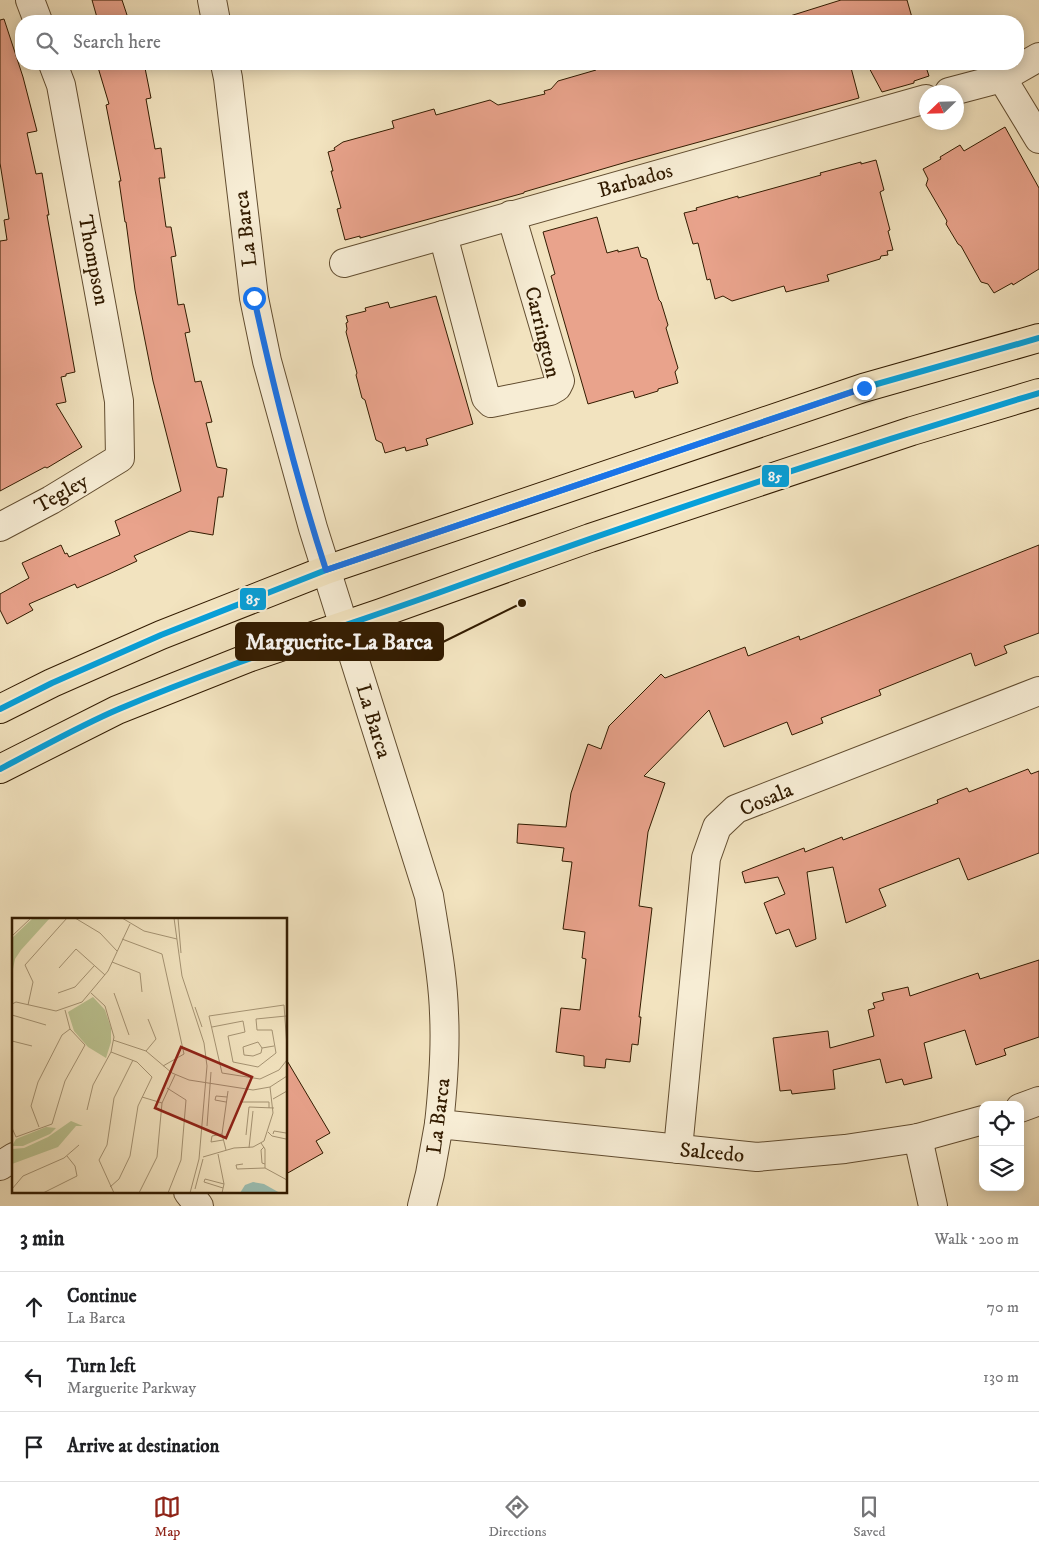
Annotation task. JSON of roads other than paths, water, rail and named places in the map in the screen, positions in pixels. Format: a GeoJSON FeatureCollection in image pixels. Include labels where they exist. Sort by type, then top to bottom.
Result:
{"type":"FeatureCollection","features":[{"type":"Feature","properties":{"kind":"main road"},"geometry":{"type":"LineString","coordinates":[[0,709],[52,683],[162,635],[326,570],[864,388],[1039,338]]}},
{"type":"Feature","properties":{"kind":"main road"},"geometry":{"type":"LineString","coordinates":[[0,770],[117,710],[248,658],[344,626],[590,538],[912,431],[1039,393]]}},
{"type":"Feature","properties":{"kind":"street"},"geometry":{"type":"LineString","coordinates":[[30,0],[36,15]]}},
{"type":"Feature","properties":{"kind":"street"},"geometry":{"type":"LineString","coordinates":[[212,0],[215,15]]}},
{"type":"Feature","properties":{"kind":"street"},"geometry":{"type":"LineString","coordinates":[[1024,66],[1039,57]]}},
{"type":"Feature","properties":{"kind":"street","name":"Thompson"},"geometry":{"type":"LineString","coordinates":[[55,70],[61,85],[119,402],[120,458]]}},
{"type":"Feature","properties":{"kind":"street","name":"La Barca"},"geometry":{"type":"LineString","coordinates":[[226,70],[254,298],[267,361],[311,521],[429,896],[439,958],[444,1013],[444,1074],[439,1124],[422,1206]]}},
{"type":"Feature","properties":{"kind":"street"},"geometry":{"type":"LineString","coordinates":[[964,88],[1002,78],[1016,70]]}},
{"type":"Feature","properties":{"kind":"street"},"geometry":{"type":"LineString","coordinates":[[1002,78],[1039,139]]}},
{"type":"Feature","properties":{"kind":"street","name":"Barbados"},"geometry":{"type":"LineString","coordinates":[[344,263],[919,101]]}},
{"type":"Feature","properties":{"kind":"street","name":"Carrington"},"geometry":{"type":"LineString","coordinates":[[443,236],[486,398],[492,403],[550,392],[557,387],[560,381],[511,215]]}},
{"type":"Feature","properties":{"kind":"street","name":"Tegley"},"geometry":{"type":"LineString","coordinates":[[0,527],[51,500],[120,458]]}},
{"type":"Feature","properties":{"kind":"street","name":"Cosala"},"geometry":{"type":"LineString","coordinates":[[678,1150],[706,858],[717,827],[736,809],[1039,691]]}},
{"type":"Feature","properties":{"kind":"street"},"geometry":{"type":"LineString","coordinates":[[1024,1107],[1039,1101]]}},
{"type":"Feature","properties":{"kind":"street","name":"Salcedo"},"geometry":{"type":"LineString","coordinates":[[439,1124],[757,1157],[845,1149],[918,1138],[979,1121]]}},
{"type":"Feature","properties":{"kind":"street"},"geometry":{"type":"LineString","coordinates":[[918,1138],[933,1206]]}},
{"type":"Feature","properties":{"kind":"street"},"geometry":{"type":"LineString","coordinates":[[0,1166],[12,1159]]}},
{"type":"Feature","properties":{"kind":"street"},"geometry":{"type":"LineString","coordinates":[[190,1194],[199,1206]]}},
{"type":"Feature","properties":{"kind":"place","name":"Marguerite-La Barca"},"geometry":{"type":"Point","coordinates":[522,603]}}]}
